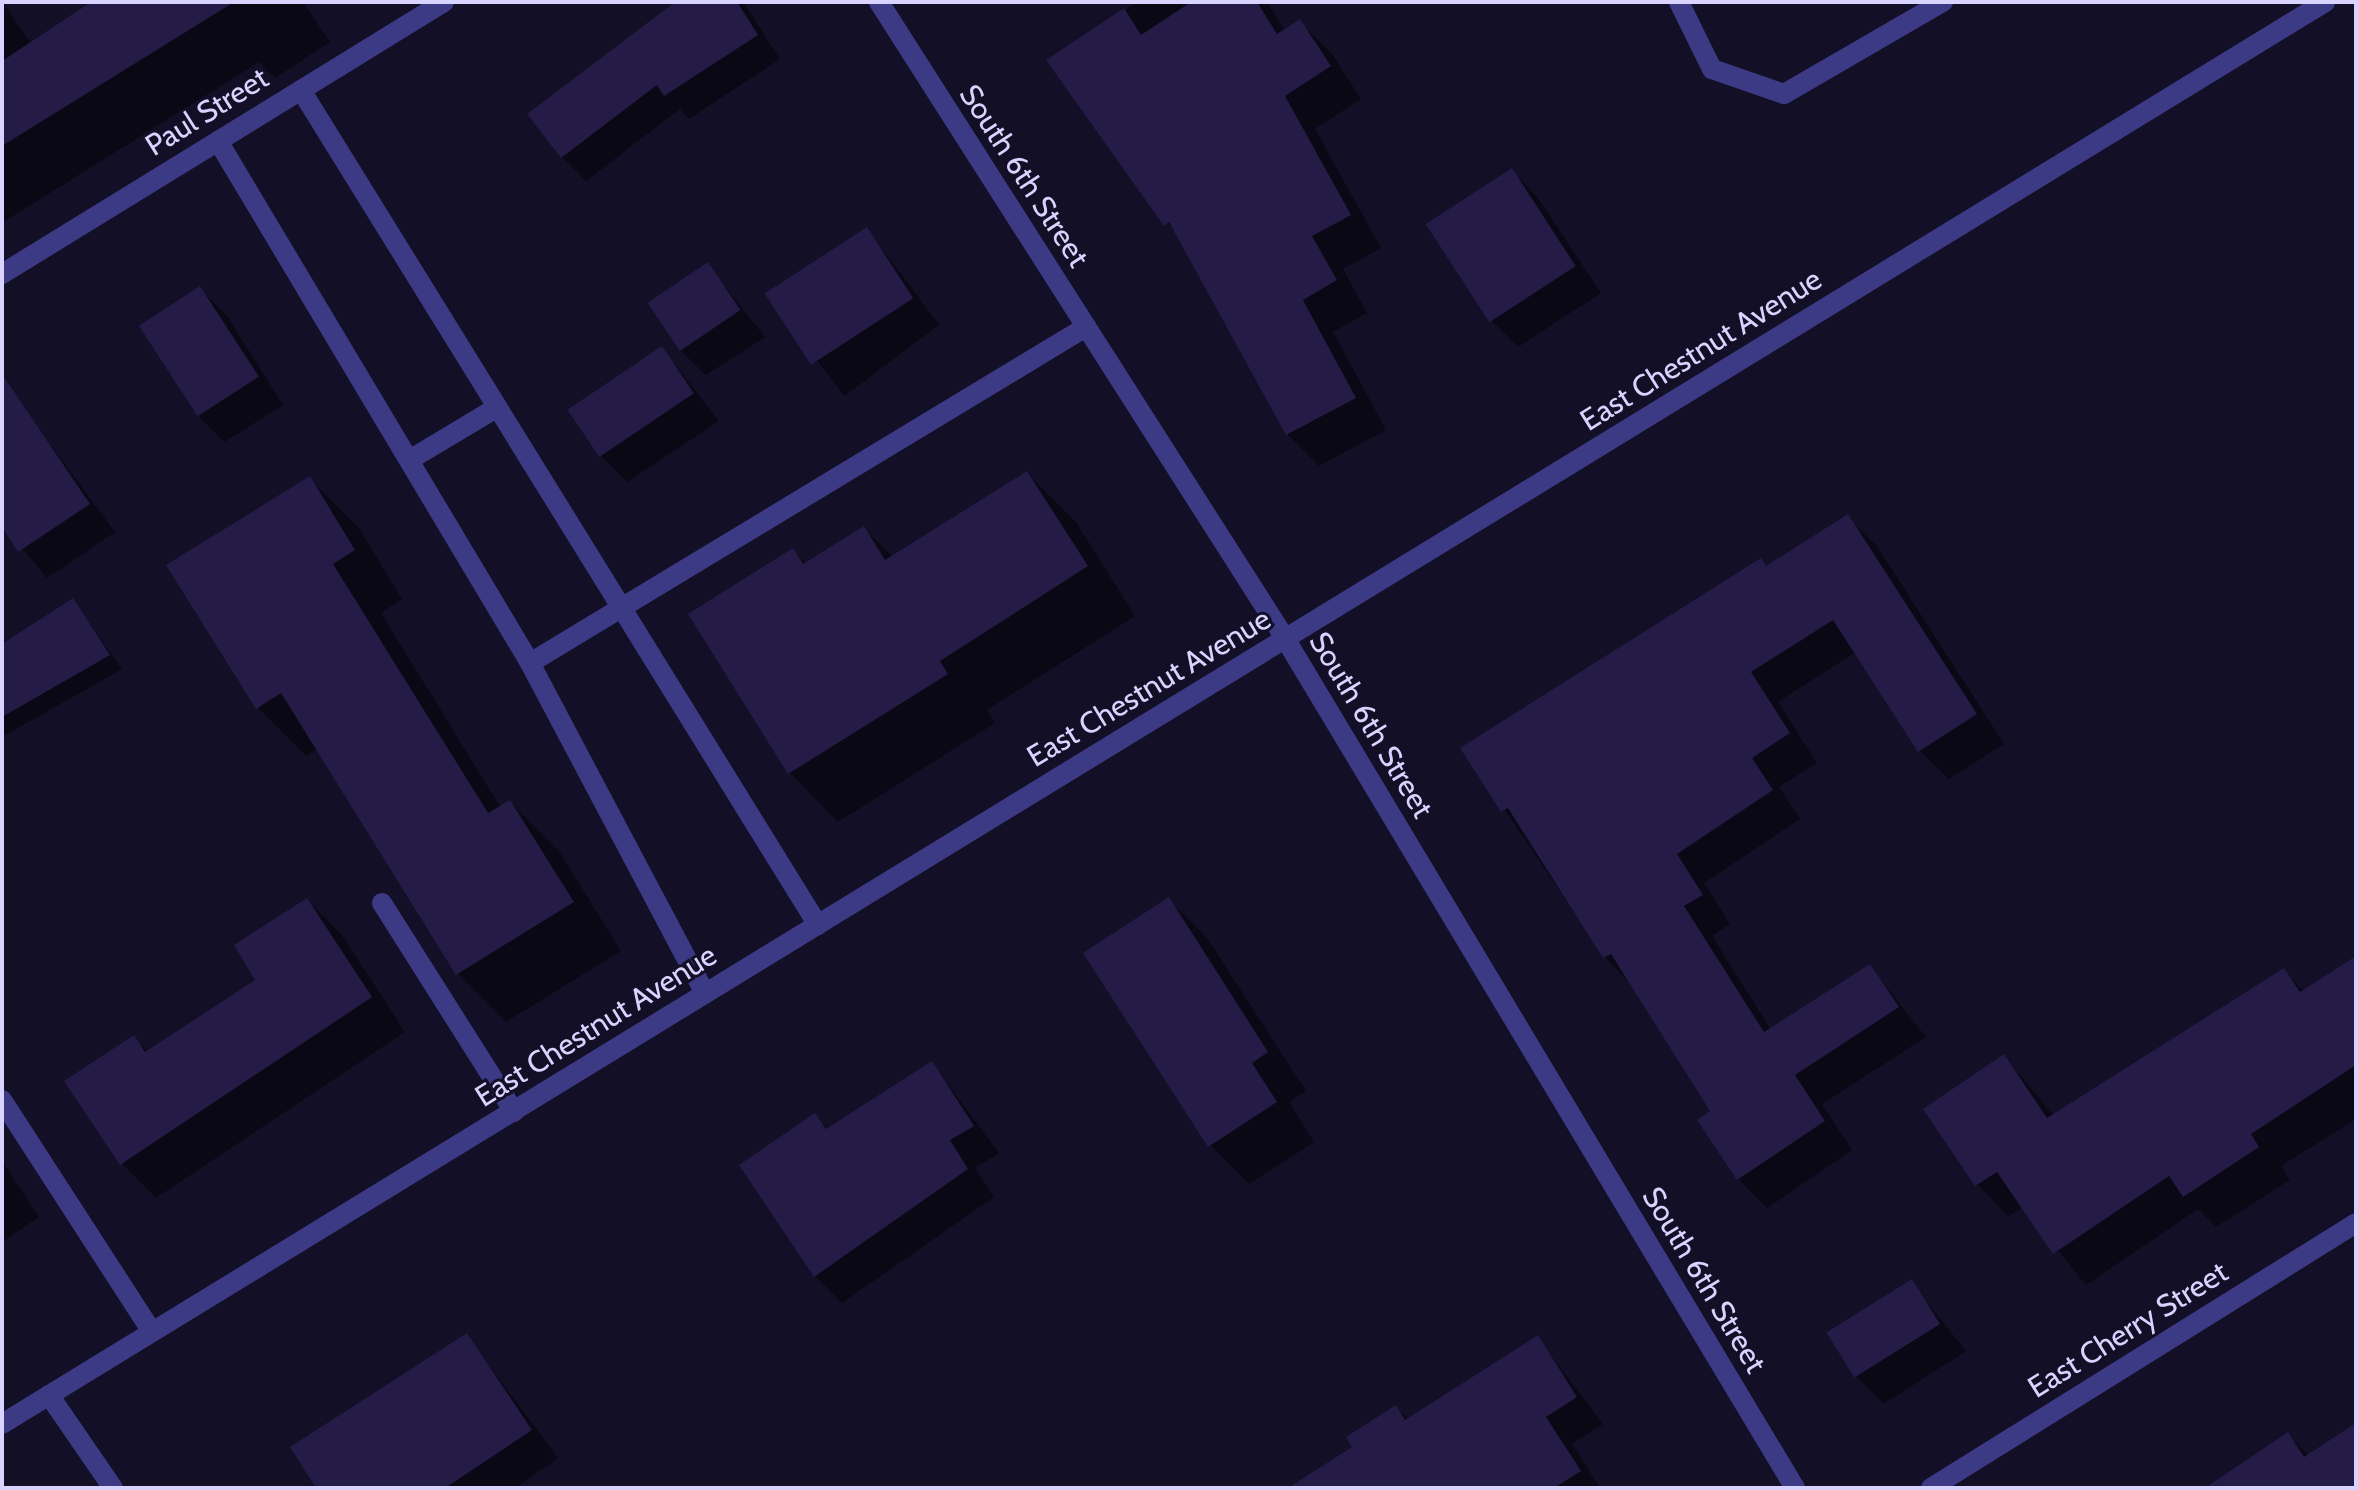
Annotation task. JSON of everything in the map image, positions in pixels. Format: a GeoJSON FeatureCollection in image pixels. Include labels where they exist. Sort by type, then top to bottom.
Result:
{"type":"FeatureCollection","features":[{"type":"Feature","properties":{"kind":"street","name":"Paul Street"},"geometry":{"type":"LineString","coordinates":[[2,274],[444,2]]}},
{"type":"Feature","properties":{"kind":"street","name":"South 6th Street"},"geometry":{"type":"LineString","coordinates":[[879,2],[1286,640],[1795,1488]]}},
{"type":"Feature","properties":{"kind":"street"},"geometry":{"type":"LineString","coordinates":[[1679,2],[1712,69],[1784,94],[1943,2]]}},
{"type":"Feature","properties":{"kind":"street","name":"East Chestnut Avenue"},"geometry":{"type":"LineString","coordinates":[[2,1424],[2325,2]]}},
{"type":"Feature","properties":{"kind":"street"},"geometry":{"type":"LineString","coordinates":[[301,90],[493,410],[624,608],[818,925]]}},
{"type":"Feature","properties":{"kind":"street"},"geometry":{"type":"LineString","coordinates":[[218,141],[411,459],[530,663],[705,994]]}},
{"type":"Feature","properties":{"kind":"street"},"geometry":{"type":"LineString","coordinates":[[530,663],[1086,327]]}},
{"type":"Feature","properties":{"kind":"street"},"geometry":{"type":"LineString","coordinates":[[411,459],[493,410]]}},
{"type":"Feature","properties":{"kind":"street"},"geometry":{"type":"LineString","coordinates":[[382,903],[514,1112]]}},
{"type":"Feature","properties":{"kind":"street"},"geometry":{"type":"LineString","coordinates":[[2,1100],[152,1332]]}},
{"type":"Feature","properties":{"kind":"street","name":"East Cherry Street"},"geometry":{"type":"LineString","coordinates":[[1931,1488],[2356,1223]]}},
{"type":"Feature","properties":{"kind":"street"},"geometry":{"type":"LineString","coordinates":[[49,1395],[113,1488]]}},
{"type":"Feature","properties":{"kind":"building"},"geometry":{"type":"Polygon","coordinates":[[[91,2],[234,2],[2,146],[2,61],[91,2]]]}},
{"type":"Feature","properties":{"kind":"building"},"geometry":{"type":"Polygon","coordinates":[[[675,2],[737,2],[758,35],[664,96],[657,85],[561,158],[527,114],[675,2]]]}},
{"type":"Feature","properties":{"kind":"building"},"geometry":{"type":"Polygon","coordinates":[[[1191,2],[1257,2],[1277,34],[1300,19],[1331,66],[1285,96],[1351,215],[1312,236],[1337,280],[1303,300],[1356,398],[1286,435],[1169,222],[1164,226],[1046,60],[1124,8],[1141,35],[1191,2]]]}},
{"type":"Feature","properties":{"kind":"building"},"geometry":{"type":"Polygon","coordinates":[[[1512,168],[1576,266],[1489,322],[1426,224],[1512,168]]]}},
{"type":"Feature","properties":{"kind":"building"},"geometry":{"type":"Polygon","coordinates":[[[867,227],[913,298],[811,365],[765,293],[867,227]]]}},
{"type":"Feature","properties":{"kind":"building"},"geometry":{"type":"Polygon","coordinates":[[[708,262],[740,310],[680,351],[647,303],[708,262]]]}},
{"type":"Feature","properties":{"kind":"building"},"geometry":{"type":"Polygon","coordinates":[[[200,286],[259,377],[198,416],[139,326],[200,286]]]}},
{"type":"Feature","properties":{"kind":"building"},"geometry":{"type":"Polygon","coordinates":[[[662,346],[694,393],[599,457],[567,410],[662,346]]]}},
{"type":"Feature","properties":{"kind":"building"},"geometry":{"type":"Polygon","coordinates":[[[2,374],[90,504],[18,552],[2,527],[2,374]]]}},
{"type":"Feature","properties":{"kind":"building"},"geometry":{"type":"Polygon","coordinates":[[[1027,471],[1088,566],[940,661],[948,674],[788,774],[688,614],[793,548],[803,564],[864,526],[885,560],[1027,471]]]}},
{"type":"Feature","properties":{"kind":"building"},"geometry":{"type":"Polygon","coordinates":[[[310,476],[355,550],[333,564],[488,813],[510,800],[574,902],[456,975],[281,693],[256,709],[166,565],[310,476]]]}},
{"type":"Feature","properties":{"kind":"building"},"geometry":{"type":"Polygon","coordinates":[[[1848,514],[1977,714],[1918,752],[1833,620],[1751,672],[1790,733],[1752,758],[1773,790],[1677,854],[1703,895],[1684,906],[1764,1032],[1870,964],[1899,1007],[1795,1075],[1825,1121],[1737,1180],[1697,1120],[1710,1111],[1611,954],[1603,958],[1508,808],[1501,812],[1460,748],[1761,558],[1766,566],[1848,514]]]}},
{"type":"Feature","properties":{"kind":"building"},"geometry":{"type":"Polygon","coordinates":[[[73,598],[110,655],[2,717],[2,644],[73,598]]]}},
{"type":"Feature","properties":{"kind":"building"},"geometry":{"type":"Polygon","coordinates":[[[1169,897],[1268,1052],[1252,1063],[1277,1102],[1208,1147],[1083,953],[1169,897]]]}},
{"type":"Feature","properties":{"kind":"building"},"geometry":{"type":"Polygon","coordinates":[[[307,898],[372,997],[120,1165],[64,1081],[134,1035],[145,1052],[255,980],[234,945],[307,898]]]}},
{"type":"Feature","properties":{"kind":"building"},"geometry":{"type":"Polygon","coordinates":[[[2356,956],[2356,1065],[2251,1134],[2259,1147],[2183,1197],[2169,1176],[2053,1254],[1997,1172],[1975,1186],[1923,1109],[2004,1054],[2047,1118],[2284,968],[2300,992],[2356,956]]]}},
{"type":"Feature","properties":{"kind":"building"},"geometry":{"type":"Polygon","coordinates":[[[932,1061],[974,1126],[950,1140],[968,1169],[814,1277],[739,1165],[815,1113],[826,1129],[932,1061]]]}},
{"type":"Feature","properties":{"kind":"building"},"geometry":{"type":"Polygon","coordinates":[[[1912,1279],[1940,1324],[1854,1377],[1826,1333],[1912,1279]]]}},
{"type":"Feature","properties":{"kind":"building"},"geometry":{"type":"Polygon","coordinates":[[[467,1333],[532,1430],[445,1488],[316,1488],[290,1447],[467,1333]]]}},
{"type":"Feature","properties":{"kind":"building"},"geometry":{"type":"Polygon","coordinates":[[[1538,1335],[1577,1397],[1546,1417],[1581,1471],[1554,1488],[1288,1488],[1352,1447],[1346,1437],[1396,1405],[1405,1420],[1538,1335]]]}},
{"type":"Feature","properties":{"kind":"building"},"geometry":{"type":"Polygon","coordinates":[[[2356,1423],[2356,1488],[2205,1488],[2288,1432],[2304,1457],[2356,1423]]]}}]}
